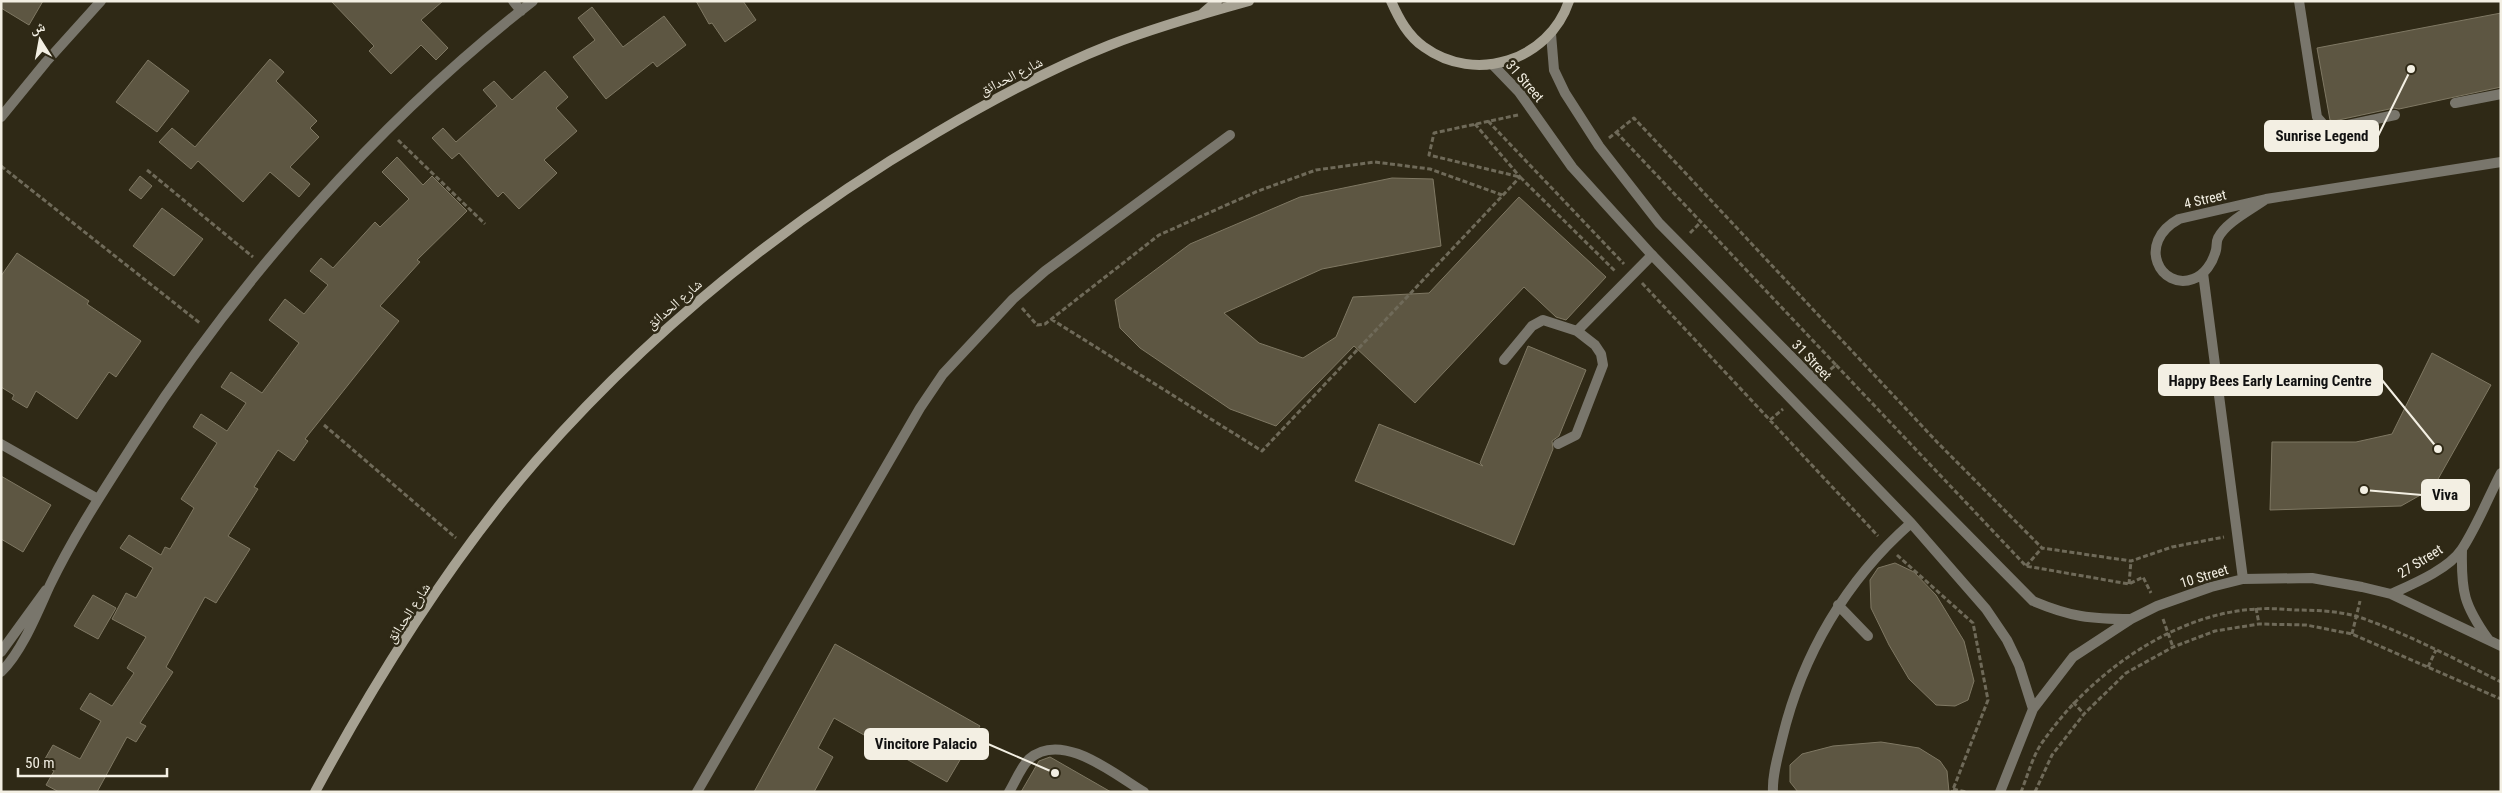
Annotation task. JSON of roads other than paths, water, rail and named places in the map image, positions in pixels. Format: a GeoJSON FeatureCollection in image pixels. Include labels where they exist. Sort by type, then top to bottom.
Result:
{"type":"FeatureCollection","features":[{"type":"Feature","properties":{"kind":"street"},"geometry":{"type":"LineString","coordinates":[[1,117],[46,62],[101,1]]}},
{"type":"Feature","properties":{"kind":"street"},"geometry":{"type":"LineString","coordinates":[[513,1],[521,11]]}},
{"type":"Feature","properties":{"kind":"street"},"geometry":{"type":"LineString","coordinates":[[1,672],[10,661],[42,606],[49,587],[98,499],[154,413],[211,332],[263,266],[337,183],[388,130],[459,63],[533,1]]}},
{"type":"Feature","properties":{"kind":"street"},"geometry":{"type":"LineString","coordinates":[[1203,13],[1217,1]]}},
{"type":"Feature","properties":{"kind":"street","name":"شارع الحدائق"},"geometry":{"type":"LineString","coordinates":[[316,792],[411,632],[468,548],[535,462],[629,363],[698,300],[758,251],[821,205],[891,160],[988,102],[1108,46],[1203,13],[1249,1]]}},
{"type":"Feature","properties":{"kind":"street"},"geometry":{"type":"LineString","coordinates":[[1391,1],[1399,19],[1410,35],[1424,47],[1440,57],[1456,63],[1493,65],[1521,56],[1551,34],[1560,22],[1569,1]]}},
{"type":"Feature","properties":{"kind":"street"},"geometry":{"type":"LineString","coordinates":[[2299,1],[2317,117],[2324,125],[2334,128],[2396,116]]}},
{"type":"Feature","properties":{"kind":"street","name":"31 Street"},"geometry":{"type":"LineString","coordinates":[[1551,34],[1554,70],[1565,93],[1599,146],[1659,223],[1815,383],[2032,601],[2057,611],[2088,619],[2130,619]]}},
{"type":"Feature","properties":{"kind":"street","name":"31 Street"},"geometry":{"type":"LineString","coordinates":[[1493,65],[1534,112],[1572,167],[1652,255],[1911,523],[1986,609],[2008,640],[2019,665],[2033,708]]}},
{"type":"Feature","properties":{"kind":"street"},"geometry":{"type":"LineString","coordinates":[[2455,103],[2501,94]]}},
{"type":"Feature","properties":{"kind":"street"},"geometry":{"type":"LineString","coordinates":[[696,792],[920,408],[943,374],[1013,298],[1045,272],[1230,135]]}},
{"type":"Feature","properties":{"kind":"street","name":"4 Street"},"geometry":{"type":"LineString","coordinates":[[2266,199],[2232,224],[2218,239],[2211,263],[2203,273],[2192,280],[2178,280],[2166,274],[2158,264],[2154,253],[2156,241],[2161,232],[2179,219],[2266,199],[2501,162]]}},
{"type":"Feature","properties":{"kind":"street"},"geometry":{"type":"LineString","coordinates":[[1577,331],[1652,255]]}},
{"type":"Feature","properties":{"kind":"street"},"geometry":{"type":"LineString","coordinates":[[2203,273],[2243,579]]}},
{"type":"Feature","properties":{"kind":"street"},"geometry":{"type":"LineString","coordinates":[[1504,360],[1537,322],[1549,320],[1577,331],[1594,345],[1601,354],[1603,365],[1576,435],[1558,444]]}},
{"type":"Feature","properties":{"kind":"street"},"geometry":{"type":"LineString","coordinates":[[1,444],[98,499]]}},
{"type":"Feature","properties":{"kind":"street","name":"27 Street"},"geometry":{"type":"LineString","coordinates":[[2392,594],[2417,583],[2441,568],[2462,550],[2501,474]]}},
{"type":"Feature","properties":{"kind":"street"},"geometry":{"type":"LineString","coordinates":[[1773,792],[1779,752],[1794,696],[1817,642],[1838,605],[1865,568],[1911,523]]}},
{"type":"Feature","properties":{"kind":"street","name":"27 Street"},"geometry":{"type":"LineString","coordinates":[[2462,550],[2461,584],[2470,614],[2490,642]]}},
{"type":"Feature","properties":{"kind":"street","name":"10 Street"},"geometry":{"type":"LineString","coordinates":[[2000,792],[2033,708],[2073,657],[2130,619],[2157,606],[2211,587],[2243,579],[2312,578],[2362,587],[2392,594],[2501,646]]}},
{"type":"Feature","properties":{"kind":"street"},"geometry":{"type":"LineString","coordinates":[[1,652],[35,602],[49,587]]}},
{"type":"Feature","properties":{"kind":"street"},"geometry":{"type":"LineString","coordinates":[[1838,605],[1868,636]]}},
{"type":"Feature","properties":{"kind":"street"},"geometry":{"type":"LineString","coordinates":[[1009,792],[1029,759],[1044,750],[1060,748],[1077,753],[1144,792]]}},
{"type":"Feature","properties":{"kind":"place","name":"Sunrise Legend"},"geometry":{"type":"Point","coordinates":[2411,69]}},
{"type":"Feature","properties":{"kind":"place","name":"Happy Bees Early Learning Centre"},"geometry":{"type":"Point","coordinates":[2438,449]}},
{"type":"Feature","properties":{"kind":"place","name":"Viva"},"geometry":{"type":"Point","coordinates":[2364,490]}},
{"type":"Feature","properties":{"kind":"place","name":"Vincitore Palacio"},"geometry":{"type":"Point","coordinates":[1055,773]}}]}
